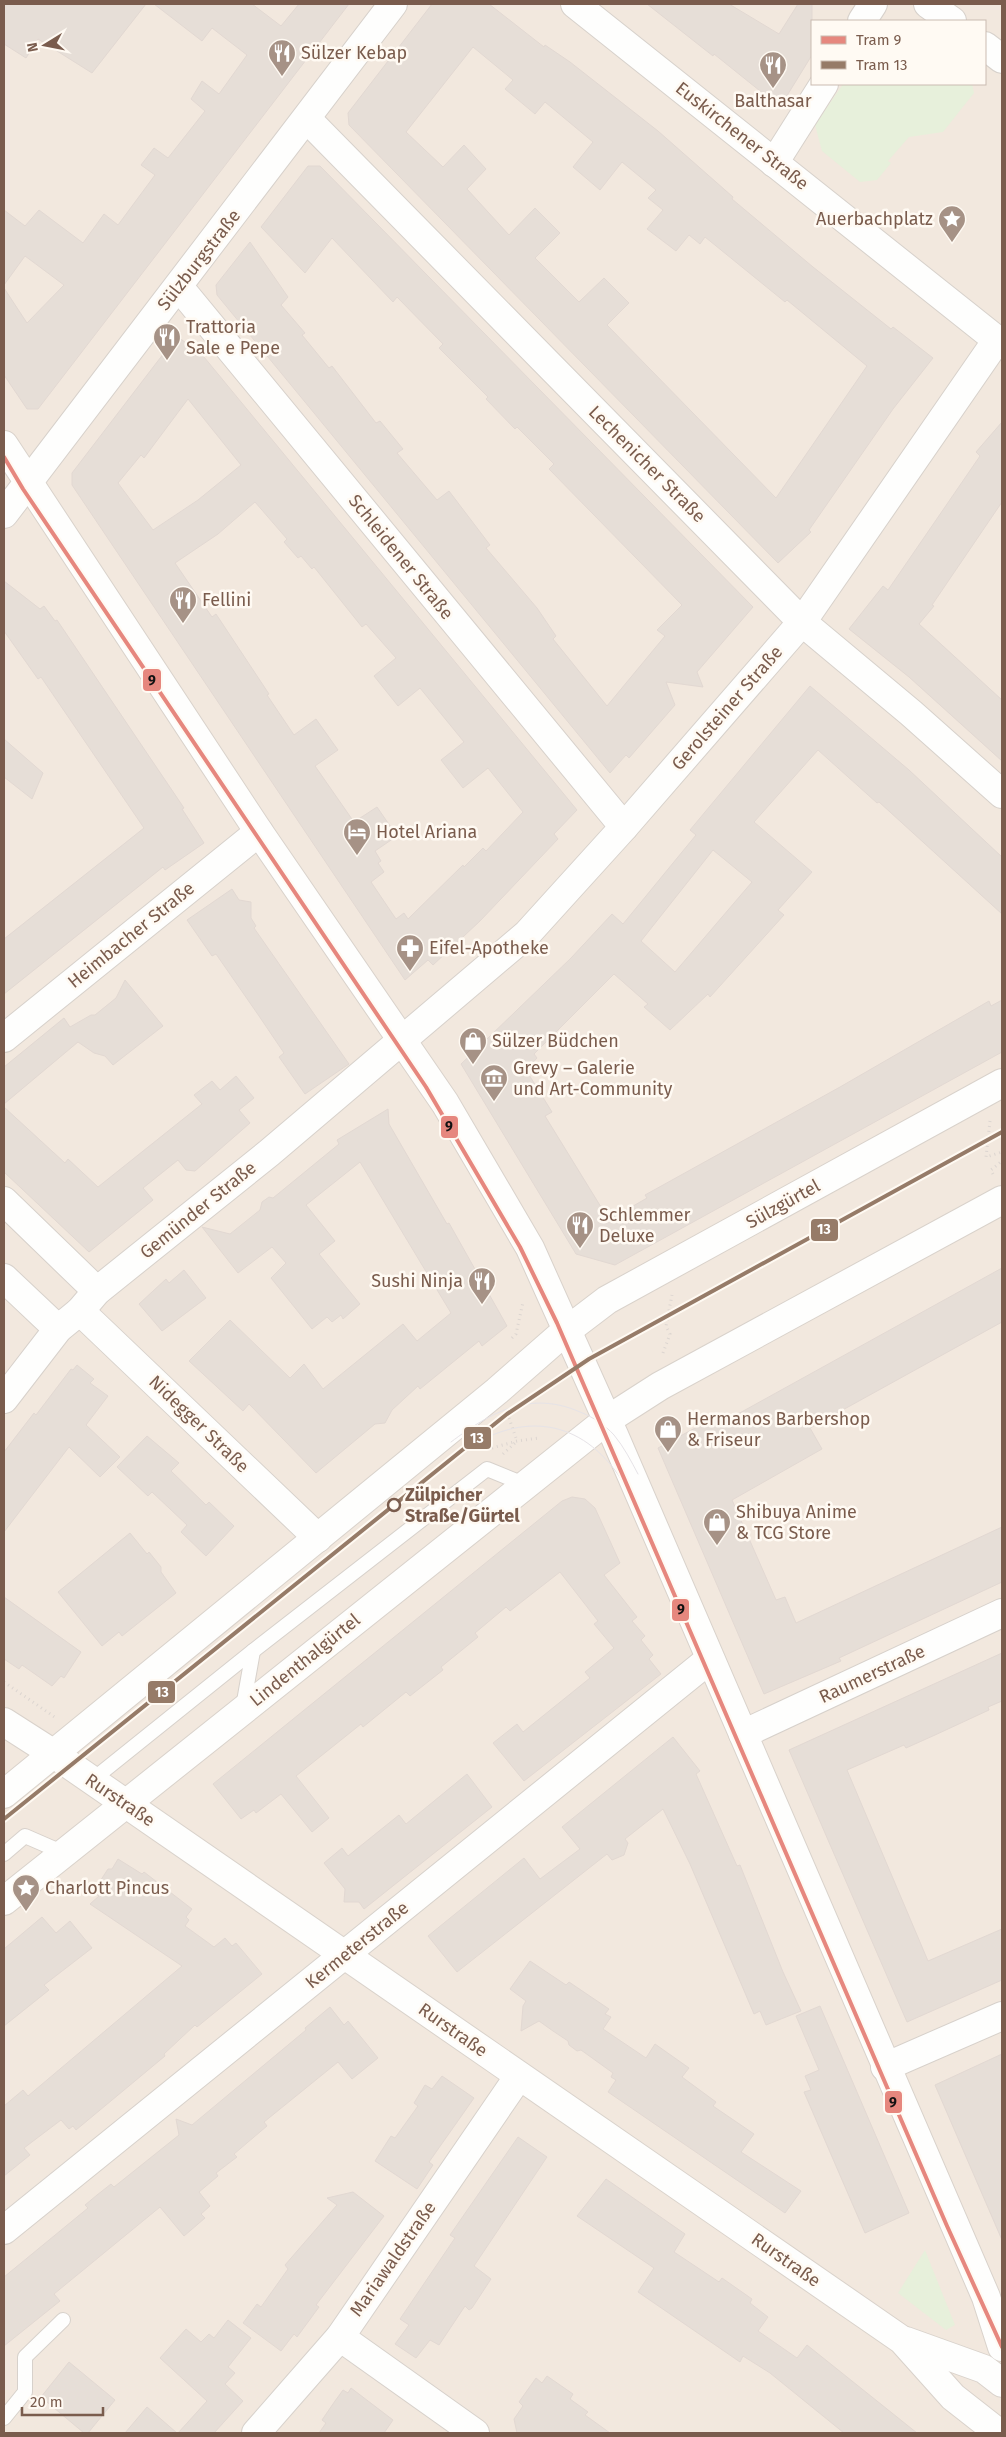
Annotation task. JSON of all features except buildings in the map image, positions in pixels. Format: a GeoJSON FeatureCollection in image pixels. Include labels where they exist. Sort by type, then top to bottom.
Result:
{"type":"FeatureCollection","features":[{"type":"Feature","properties":{"kind":"street","name":"Sülzburgstraße"},"geometry":{"type":"LineString","coordinates":[[4,514],[393,4]]}},
{"type":"Feature","properties":{"kind":"street","name":"Euskirchener Straße"},"geometry":{"type":"LineString","coordinates":[[575,4],[774,162],[1001,338]]}},
{"type":"Feature","properties":{"kind":"street"},"geometry":{"type":"LineString","coordinates":[[863,20],[873,4]]}},
{"type":"Feature","properties":{"kind":"street"},"geometry":{"type":"LineString","coordinates":[[928,4],[951,20]]}},
{"type":"Feature","properties":{"kind":"street"},"geometry":{"type":"LineString","coordinates":[[986,47],[1002,59]]}},
{"type":"Feature","properties":{"kind":"street"},"geometry":{"type":"LineString","coordinates":[[774,162],[823,85]]}},
{"type":"Feature","properties":{"kind":"street","name":"Lechenicher Straße"},"geometry":{"type":"LineString","coordinates":[[307,119],[802,622],[911,713],[1002,794]]}},
{"type":"Feature","properties":{"kind":"street","name":"Schleidener Straße"},"geometry":{"type":"LineString","coordinates":[[179,286],[624,827]]}},
{"type":"Feature","properties":{"kind":"street","name":"Gerolsteiner Straße"},"geometry":{"type":"LineString","coordinates":[[404,1037],[527,934],[624,827],[802,622],[1001,338]]}},
{"type":"Feature","properties":{"kind":"street"},"geometry":{"type":"LineString","coordinates":[[4,445],[259,832],[404,1037],[476,1154],[530,1248],[568,1330],[986,2297],[1002,2347]]}},
{"type":"Feature","properties":{"kind":"street","name":"Heimbacher Straße"},"geometry":{"type":"LineString","coordinates":[[4,1038],[259,832]]}},
{"type":"Feature","properties":{"kind":"street","name":"Gemünder Straße"},"geometry":{"type":"LineString","coordinates":[[4,1399],[58,1329],[89,1301],[269,1154],[404,1037]]}},
{"type":"Feature","properties":{"kind":"street","name":"Sülzgürtel"},"geometry":{"type":"LineString","coordinates":[[568,1330],[607,1300],[1002,1083]]}},
{"type":"Feature","properties":{"kind":"street"},"geometry":{"type":"LineString","coordinates":[[607,1420],[660,1386],[1002,1200]]}},
{"type":"Feature","properties":{"kind":"street","name":"Nidegger Straße"},"geometry":{"type":"LineString","coordinates":[[4,1202],[89,1301],[318,1538]]}},
{"type":"Feature","properties":{"kind":"street"},"geometry":{"type":"LineString","coordinates":[[4,1278],[58,1329]]}},
{"type":"Feature","properties":{"kind":"street"},"geometry":{"type":"LineString","coordinates":[[4,1794],[498,1391],[568,1330]]}},
{"type":"Feature","properties":{"kind":"street","name":"Lindenthalgürtel"},"geometry":{"type":"LineString","coordinates":[[4,1901],[127,1805],[242,1710],[524,1484],[607,1420]]}},
{"type":"Feature","properties":{"kind":"street","name":"Raumerstraße"},"geometry":{"type":"LineString","coordinates":[[743,1734],[1002,1613]]}},
{"type":"Feature","properties":{"kind":"street","name":"Kermeterstraße"},"geometry":{"type":"LineString","coordinates":[[4,2230],[710,1659]]}},
{"type":"Feature","properties":{"kind":"street","name":"Rurstraße"},"geometry":{"type":"LineString","coordinates":[[4,1722],[54,1754],[902,2340],[952,2397],[1000,2433]]}},
{"type":"Feature","properties":{"kind":"street"},"geometry":{"type":"LineString","coordinates":[[885,2067],[1002,2016]]}},
{"type":"Feature","properties":{"kind":"street","name":"Mariawaldstraße"},"geometry":{"type":"LineString","coordinates":[[256,2433],[340,2337],[519,2076]]}},
{"type":"Feature","properties":{"kind":"street"},"geometry":{"type":"LineString","coordinates":[[340,2337],[475,2433]]}},
{"type":"Feature","properties":{"kind":"street","name":"Rurstraße"},"geometry":{"type":"LineString","coordinates":[[902,2340],[984,2370],[1002,2383]]}},
{"type":"Feature","properties":{"kind":"lane"},"geometry":{"type":"LineString","coordinates":[[91,1781],[253,1651],[487,1469],[524,1484]]}},
{"type":"Feature","properties":{"kind":"lane"},"geometry":{"type":"LineString","coordinates":[[242,1710],[253,1651]]}},
{"type":"Feature","properties":{"kind":"lane"},"geometry":{"type":"LineString","coordinates":[[4,1854],[25,1836],[64,1853]]}},
{"type":"Feature","properties":{"kind":"lane"},"geometry":{"type":"LineString","coordinates":[[4,2418],[25,2392],[25,2357],[63,2320]]}},
{"type":"Feature","properties":{"kind":"path"},"geometry":{"type":"LineString","coordinates":[[990,1117],[986,1157],[1002,1152]]}},
{"type":"Feature","properties":{"kind":"path"},"geometry":{"type":"LineString","coordinates":[[666,1326],[673,1292]]}},
{"type":"Feature","properties":{"kind":"path"},"geometry":{"type":"LineString","coordinates":[[483,1450],[517,1441]]}},
{"type":"Feature","properties":{"kind":"path"},"geometry":{"type":"LineString","coordinates":[[4,1682],[79,1734]]}},
{"type":"Feature","properties":{"kind":"shaded area"},"geometry":{"type":"Polygon","coordinates":[[[4,4],[1002,4],[1002,2433],[4,2433],[4,4]]]}},
{"type":"Feature","properties":{"kind":"green space"},"geometry":{"type":"Polygon","coordinates":[[[842,85],[972,85],[974,93],[943,132],[909,137],[888,161],[891,163],[877,180],[860,182],[822,151],[815,125],[842,85]]]}},
{"type":"Feature","properties":{"kind":"green space"},"geometry":{"type":"Polygon","coordinates":[[[925,2250],[955,2325],[946,2330],[898,2293],[925,2250]]]}},
{"type":"Feature","properties":{"kind":"tram line","name":"9"},"geometry":{"type":"LineString","coordinates":[[4,457],[23,489],[426,1087],[520,1247],[557,1323],[947,2226],[1002,2347]]}},
{"type":"Feature","properties":{"kind":"tram line","name":"13"},"geometry":{"type":"LineString","coordinates":[[4,1819],[507,1414],[589,1359],[1002,1132]]}},
{"type":"Feature","properties":{"kind":"tram line"},"geometry":{"type":"LineString","coordinates":[[451,1442],[481,1422],[512,1408],[544,1403],[562,1406],[590,1416],[607,1428],[621,1444],[638,1474]]}},
{"type":"Feature","properties":{"kind":"tram line"},"geometry":{"type":"LineString","coordinates":[[457,1456],[477,1442],[519,1427],[539,1426],[559,1429],[579,1438],[597,1451],[617,1473],[636,1509]]}},
{"type":"Feature","properties":{"kind":"place","name":"Sülzer Kebap"},"geometry":{"type":"Point","coordinates":[282,77]}},
{"type":"Feature","properties":{"kind":"place","name":"Balthasar"},"geometry":{"type":"Point","coordinates":[773,89]}},
{"type":"Feature","properties":{"kind":"place","name":"Auerbachplatz"},"geometry":{"type":"Point","coordinates":[952,243]}},
{"type":"Feature","properties":{"kind":"place","name":"Trattoria Sale e Pepe"},"geometry":{"type":"Point","coordinates":[167,361]}},
{"type":"Feature","properties":{"kind":"place","name":"Fellini"},"geometry":{"type":"Point","coordinates":[183,624]}},
{"type":"Feature","properties":{"kind":"place","name":"Hotel Ariana"},"geometry":{"type":"Point","coordinates":[357,856]}},
{"type":"Feature","properties":{"kind":"place","name":"Eifel-Apotheke"},"geometry":{"type":"Point","coordinates":[410,972]}},
{"type":"Feature","properties":{"kind":"place","name":"Sülzer Büdchen"},"geometry":{"type":"Point","coordinates":[473,1065]}},
{"type":"Feature","properties":{"kind":"place","name":"Grevy – Galerie und Art-Community"},"geometry":{"type":"Point","coordinates":[494,1102]}},
{"type":"Feature","properties":{"kind":"place","name":"Schlemmer Deluxe"},"geometry":{"type":"Point","coordinates":[580,1249]}},
{"type":"Feature","properties":{"kind":"place","name":"Sushi Ninja"},"geometry":{"type":"Point","coordinates":[482,1305]}},
{"type":"Feature","properties":{"kind":"place","name":"Hermanos Barbershop & Friseur"},"geometry":{"type":"Point","coordinates":[668,1453]}},
{"type":"Feature","properties":{"kind":"place","name":"Zülpicher Straße/Gürtel"},"geometry":{"type":"Point","coordinates":[394,1505]}},
{"type":"Feature","properties":{"kind":"place","name":"Shibuya Anime & TCG Store"},"geometry":{"type":"Point","coordinates":[717,1546]}},
{"type":"Feature","properties":{"kind":"place","name":"Charlott Pincus"},"geometry":{"type":"Point","coordinates":[26,1912]}}]}
